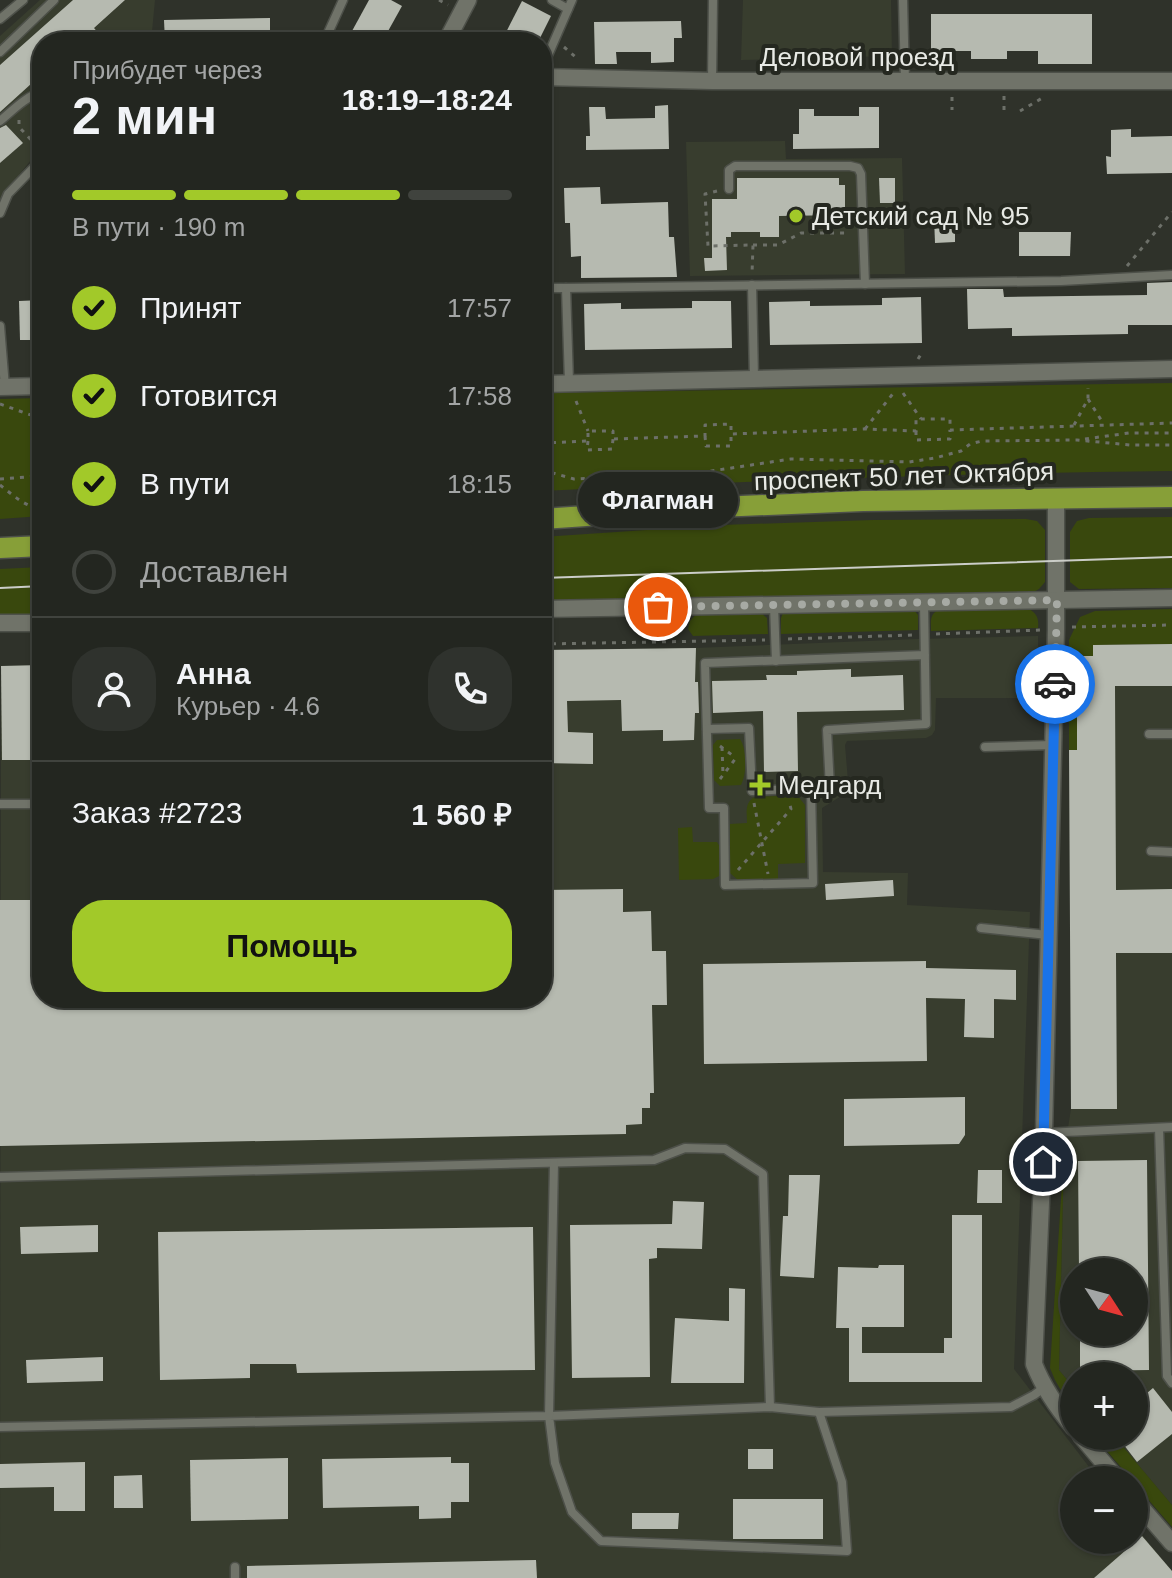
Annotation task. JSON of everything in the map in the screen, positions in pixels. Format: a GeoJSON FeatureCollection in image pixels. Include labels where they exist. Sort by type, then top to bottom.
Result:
{"type":"FeatureCollection","features":[{"type":"Feature","properties":{"kind":"main road","name":"проспект 50 лет Октября"},"geometry":{"type":"LineString","coordinates":[[552,518],[790,504],[1172,497]]}},
{"type":"Feature","properties":{"kind":"main road"},"geometry":{"type":"LineString","coordinates":[[0,548],[32,546]]}},
{"type":"Feature","properties":{"kind":"street"},"geometry":{"type":"LineString","coordinates":[[451,32],[468,0]]}},
{"type":"Feature","properties":{"kind":"street","name":"Деловой проезд"},"geometry":{"type":"LineString","coordinates":[[552,77],[712,81],[1172,81]]}},
{"type":"Feature","properties":{"kind":"street"},"geometry":{"type":"LineString","coordinates":[[552,383],[1172,369]]}},
{"type":"Feature","properties":{"kind":"street"},"geometry":{"type":"LineString","coordinates":[[2,387],[32,386]]}},
{"type":"Feature","properties":{"kind":"street"},"geometry":{"type":"LineString","coordinates":[[1056,497],[1054,745],[1044,1133],[1034,1364],[1060,1410]]}},
{"type":"Feature","properties":{"kind":"street"},"geometry":{"type":"LineString","coordinates":[[552,609],[1172,598]]}},
{"type":"Feature","properties":{"kind":"street"},"geometry":{"type":"LineString","coordinates":[[0,623],[32,623]]}},
{"type":"Feature","properties":{"kind":"street"},"geometry":{"type":"LineString","coordinates":[[1093,1450],[1106,1466]]}},
{"type":"Feature","properties":{"kind":"street"},"geometry":{"type":"LineString","coordinates":[[1148,1515],[1172,1543]]}},
{"type":"Feature","properties":{"kind":"lane"},"geometry":{"type":"LineString","coordinates":[[0,19],[23,0]]}},
{"type":"Feature","properties":{"kind":"lane"},"geometry":{"type":"LineString","coordinates":[[0,52],[54,0]]}},
{"type":"Feature","properties":{"kind":"lane"},"geometry":{"type":"LineString","coordinates":[[329,32],[343,0]]}},
{"type":"Feature","properties":{"kind":"lane"},"geometry":{"type":"LineString","coordinates":[[552,0],[570,4],[552,47]]}},
{"type":"Feature","properties":{"kind":"lane"},"geometry":{"type":"LineString","coordinates":[[712,81],[713,0]]}},
{"type":"Feature","properties":{"kind":"lane"},"geometry":{"type":"LineString","coordinates":[[903,0],[905,81]]}},
{"type":"Feature","properties":{"kind":"lane"},"geometry":{"type":"LineString","coordinates":[[0,121],[32,95]]}},
{"type":"Feature","properties":{"kind":"lane"},"geometry":{"type":"LineString","coordinates":[[729,189],[729,170],[735,166],[858,168],[861,174],[865,284]]}},
{"type":"Feature","properties":{"kind":"lane"},"geometry":{"type":"LineString","coordinates":[[0,213],[8,194],[32,169]]}},
{"type":"Feature","properties":{"kind":"lane"},"geometry":{"type":"LineString","coordinates":[[552,288],[1061,281],[1172,275]]}},
{"type":"Feature","properties":{"kind":"lane"},"geometry":{"type":"LineString","coordinates":[[752,285],[754,378]]}},
{"type":"Feature","properties":{"kind":"lane"},"geometry":{"type":"LineString","coordinates":[[566,288],[569,382]]}},
{"type":"Feature","properties":{"kind":"lane"},"geometry":{"type":"LineString","coordinates":[[0,326],[2,387]]}},
{"type":"Feature","properties":{"kind":"lane"},"geometry":{"type":"LineString","coordinates":[[707,729],[749,728],[752,791],[830,788],[827,730],[926,724],[924,603]]}},
{"type":"Feature","properties":{"kind":"lane"},"geometry":{"type":"LineString","coordinates":[[774,605],[776,661]]}},
{"type":"Feature","properties":{"kind":"lane"},"geometry":{"type":"LineString","coordinates":[[811,788],[813,883],[725,885],[724,808],[709,808],[705,663],[925,655]]}},
{"type":"Feature","properties":{"kind":"lane"},"geometry":{"type":"LineString","coordinates":[[1149,734],[1172,734]]}},
{"type":"Feature","properties":{"kind":"lane"},"geometry":{"type":"LineString","coordinates":[[985,747],[1054,745]]}},
{"type":"Feature","properties":{"kind":"lane"},"geometry":{"type":"LineString","coordinates":[[0,804],[32,804]]}},
{"type":"Feature","properties":{"kind":"lane"},"geometry":{"type":"LineString","coordinates":[[1151,851],[1172,852]]}},
{"type":"Feature","properties":{"kind":"lane"},"geometry":{"type":"LineString","coordinates":[[981,928],[1049,935]]}},
{"type":"Feature","properties":{"kind":"lane"},"geometry":{"type":"LineString","coordinates":[[1044,1133],[1172,1127]]}},
{"type":"Feature","properties":{"kind":"lane"},"geometry":{"type":"LineString","coordinates":[[1159,1128],[1167,1376],[1172,1383]]}},
{"type":"Feature","properties":{"kind":"lane"},"geometry":{"type":"LineString","coordinates":[[0,1177],[654,1160],[685,1148],[725,1149],[763,1174],[770,1407]]}},
{"type":"Feature","properties":{"kind":"lane"},"geometry":{"type":"LineString","coordinates":[[554,1163],[549,1416],[555,1463],[572,1512],[601,1541],[847,1551],[842,1482],[819,1412]]}},
{"type":"Feature","properties":{"kind":"lane"},"geometry":{"type":"LineString","coordinates":[[0,1427],[549,1416],[770,1407],[819,1412],[1011,1407],[1045,1386]]}},
{"type":"Feature","properties":{"kind":"lane"},"geometry":{"type":"LineString","coordinates":[[235,1567],[235,1578]]}},
{"type":"Feature","properties":{"kind":"path"},"geometry":{"type":"LineString","coordinates":[[555,40],[588,68]]}},
{"type":"Feature","properties":{"kind":"path"},"geometry":{"type":"LineString","coordinates":[[1020,111],[1050,94]]}},
{"type":"Feature","properties":{"kind":"path"},"geometry":{"type":"LineString","coordinates":[[19,127],[32,142]]}},
{"type":"Feature","properties":{"kind":"path"},"geometry":{"type":"LineString","coordinates":[[729,189],[705,194],[708,246],[778,245],[801,233],[863,233]]}},
{"type":"Feature","properties":{"kind":"path"},"geometry":{"type":"LineString","coordinates":[[1116,278],[1172,212]]}},
{"type":"Feature","properties":{"kind":"path"},"geometry":{"type":"LineString","coordinates":[[752,285],[753,245]]}},
{"type":"Feature","properties":{"kind":"path"},"geometry":{"type":"LineString","coordinates":[[569,382],[588,431],[587,450],[612,449],[613,431],[588,431]]}},
{"type":"Feature","properties":{"kind":"path"},"geometry":{"type":"LineString","coordinates":[[1074,425],[1088,399],[1088,384]]}},
{"type":"Feature","properties":{"kind":"path"},"geometry":{"type":"LineString","coordinates":[[865,429],[899,387],[921,419]]}},
{"type":"Feature","properties":{"kind":"path"},"geometry":{"type":"LineString","coordinates":[[1088,399],[1104,424]]}},
{"type":"Feature","properties":{"kind":"path"},"geometry":{"type":"LineString","coordinates":[[0,404],[32,415]]}},
{"type":"Feature","properties":{"kind":"path"},"geometry":{"type":"LineString","coordinates":[[916,419],[921,419],[950,419],[950,439],[916,440],[916,419]]}},
{"type":"Feature","properties":{"kind":"path"},"geometry":{"type":"LineString","coordinates":[[950,430],[1172,423]]}},
{"type":"Feature","properties":{"kind":"path"},"geometry":{"type":"LineString","coordinates":[[731,424],[731,446],[706,446],[705,436],[705,425],[731,424]]}},
{"type":"Feature","properties":{"kind":"path"},"geometry":{"type":"LineString","coordinates":[[731,434],[865,429],[916,431]]}},
{"type":"Feature","properties":{"kind":"path"},"geometry":{"type":"LineString","coordinates":[[1077,440],[1129,433],[1172,433]]}},
{"type":"Feature","properties":{"kind":"path"},"geometry":{"type":"LineString","coordinates":[[613,439],[705,436]]}},
{"type":"Feature","properties":{"kind":"path"},"geometry":{"type":"LineString","coordinates":[[552,473],[574,479],[698,473],[791,459],[909,462],[961,451],[970,444],[982,441],[1077,440],[1172,445]]}},
{"type":"Feature","properties":{"kind":"path"},"geometry":{"type":"LineString","coordinates":[[552,443],[588,441]]}},
{"type":"Feature","properties":{"kind":"path"},"geometry":{"type":"LineString","coordinates":[[0,479],[32,477]]}},
{"type":"Feature","properties":{"kind":"path"},"geometry":{"type":"LineString","coordinates":[[0,485],[32,507]]}},
{"type":"Feature","properties":{"kind":"path"},"geometry":{"type":"LineString","coordinates":[[552,644],[1172,625]]}},
{"type":"Feature","properties":{"kind":"path"},"geometry":{"type":"LineString","coordinates":[[707,742],[716,742],[736,758],[750,757]]}},
{"type":"Feature","properties":{"kind":"path"},"geometry":{"type":"LineString","coordinates":[[722,747],[723,776]]}},
{"type":"Feature","properties":{"kind":"path"},"geometry":{"type":"LineString","coordinates":[[708,784],[717,783],[736,758]]}},
{"type":"Feature","properties":{"kind":"path"},"geometry":{"type":"LineString","coordinates":[[725,885],[791,809],[787,789]]}},
{"type":"Feature","properties":{"kind":"path"},"geometry":{"type":"LineString","coordinates":[[752,791],[770,884]]}},
{"type":"Feature","properties":{"kind":"shaded area"},"geometry":{"type":"Polygon","coordinates":[[[40,0],[155,0],[152,32],[32,32],[32,159],[0,199],[0,36],[40,0]]]}},
{"type":"Feature","properties":{"kind":"shaded area"},"geometry":{"type":"Polygon","coordinates":[[[743,0],[891,0],[892,56],[741,60],[743,0]]]}},
{"type":"Feature","properties":{"kind":"shaded area","name":"Детский сад № 95"},"geometry":{"type":"Polygon","coordinates":[[[785,141],[786,159],[902,158],[905,274],[690,276],[686,142],[785,141]]]}},
{"type":"Feature","properties":{"kind":"shaded area"},"geometry":{"type":"Polygon","coordinates":[[[1038,636],[1038,698],[936,698],[935,730],[926,738],[847,741],[847,790],[822,808],[823,872],[908,873],[907,905],[1030,912],[1014,1369],[1060,1429],[1060,1450],[1076,1450],[1088,1466],[1060,1466],[1060,1554],[1148,1554],[1148,1542],[1172,1571],[1172,1578],[0,1578],[1,666],[32,665],[32,1008],[552,1008],[552,650],[1038,636]]]}},
{"type":"Feature","properties":{"kind":"shaded area"},"geometry":{"type":"Polygon","coordinates":[[[1172,644],[1172,1505],[1148,1476],[1148,1466],[1139,1466],[1126,1450],[1148,1450],[1148,1362],[1060,1362],[1059,1370],[1060,1327],[1060,1346],[1148,1346],[1148,1258],[1062,1258],[1064,1153],[1071,1109],[1117,1108],[1115,751],[1077,736],[1077,656],[1093,645],[1172,644]]]}},
{"type":"Feature","properties":{"kind":"green space"},"geometry":{"type":"Polygon","coordinates":[[[1172,383],[1172,471],[857,478],[552,491],[552,393],[1172,383]]]}},
{"type":"Feature","properties":{"kind":"green space"},"geometry":{"type":"Polygon","coordinates":[[[32,398],[32,517],[0,519],[0,399],[32,398]]]}},
{"type":"Feature","properties":{"kind":"green space"},"geometry":{"type":"Polygon","coordinates":[[[1172,517],[1172,588],[1079,589],[1070,582],[1070,532],[1077,521],[1089,518],[1172,517]]]}},
{"type":"Feature","properties":{"kind":"green space"},"geometry":{"type":"Polygon","coordinates":[[[873,520],[1037,521],[1045,530],[1045,582],[1030,594],[552,604],[552,536],[721,525],[873,520]]]}},
{"type":"Feature","properties":{"kind":"green space"},"geometry":{"type":"Polygon","coordinates":[[[32,567],[32,614],[0,614],[0,569],[32,567]]]}},
{"type":"Feature","properties":{"kind":"green space"},"geometry":{"type":"Polygon","coordinates":[[[1027,608],[1037,616],[1038,628],[931,631],[932,616],[940,609],[1027,608]]]}},
{"type":"Feature","properties":{"kind":"green space"},"geometry":{"type":"Polygon","coordinates":[[[1172,609],[1172,644],[1094,645],[1093,656],[1077,656],[1077,736],[1082,750],[1069,750],[1069,640],[1080,617],[1095,611],[1172,609]]]}},
{"type":"Feature","properties":{"kind":"green space"},"geometry":{"type":"Polygon","coordinates":[[[914,610],[918,615],[918,630],[781,634],[781,618],[787,611],[914,610]]]}},
{"type":"Feature","properties":{"kind":"green space"},"geometry":{"type":"Polygon","coordinates":[[[760,612],[767,618],[768,634],[693,636],[688,629],[697,613],[760,612]]]}},
{"type":"Feature","properties":{"kind":"green space"},"geometry":{"type":"Polygon","coordinates":[[[740,739],[745,762],[741,785],[720,786],[714,780],[713,745],[717,740],[740,739]]]}},
{"type":"Feature","properties":{"kind":"green space"},"geometry":{"type":"Polygon","coordinates":[[[797,795],[805,805],[805,863],[778,864],[778,879],[738,880],[730,873],[730,824],[747,823],[748,805],[755,797],[797,795]]]}},
{"type":"Feature","properties":{"kind":"green space"},"geometry":{"type":"Polygon","coordinates":[[[692,827],[693,842],[717,842],[720,847],[719,876],[713,879],[679,880],[678,828],[692,827]]]}},
{"type":"Feature","properties":{"kind":"green space"},"geometry":{"type":"Polygon","coordinates":[[[1064,1153],[1060,1389],[1050,1368],[1064,1153]]]}},
{"type":"Feature","properties":{"kind":"green space"},"geometry":{"type":"Polygon","coordinates":[[[1106,1450],[1126,1450],[1139,1466],[1120,1466],[1106,1450]]]}},
{"type":"Feature","properties":{"kind":"green space"},"geometry":{"type":"Polygon","coordinates":[[[1148,1476],[1172,1505],[1172,1527],[1148,1499],[1148,1476]]]}},
{"type":"Feature","properties":{"kind":"building"},"geometry":{"type":"Polygon","coordinates":[[[73,0],[125,0],[94,28],[97,32],[37,32],[73,0]]]}},
{"type":"Feature","properties":{"kind":"building"},"geometry":{"type":"Polygon","coordinates":[[[369,0],[391,0],[402,6],[388,32],[351,32],[369,0]]]}},
{"type":"Feature","properties":{"kind":"building"},"geometry":{"type":"Polygon","coordinates":[[[522,1],[551,16],[543,32],[506,32],[522,1]]]}},
{"type":"Feature","properties":{"kind":"building"},"geometry":{"type":"Polygon","coordinates":[[[931,14],[1092,14],[1092,64],[1038,64],[1038,51],[1007,51],[1007,59],[971,59],[971,51],[931,51],[931,14]]]}},
{"type":"Feature","properties":{"kind":"building"},"geometry":{"type":"Polygon","coordinates":[[[270,18],[270,32],[165,32],[164,20],[270,18]]]}},
{"type":"Feature","properties":{"kind":"building"},"geometry":{"type":"Polygon","coordinates":[[[681,21],[682,38],[674,38],[674,62],[651,63],[651,52],[616,52],[617,64],[595,64],[594,22],[681,21]]]}},
{"type":"Feature","properties":{"kind":"building"},"geometry":{"type":"Polygon","coordinates":[[[32,37],[32,83],[0,112],[0,65],[32,37]]]}},
{"type":"Feature","properties":{"kind":"building"},"geometry":{"type":"Polygon","coordinates":[[[668,105],[669,149],[586,150],[586,136],[590,136],[589,107],[605,107],[606,119],[655,118],[655,106],[668,105]]]}},
{"type":"Feature","properties":{"kind":"building"},"geometry":{"type":"Polygon","coordinates":[[[859,107],[879,107],[879,148],[793,149],[793,134],[799,134],[799,109],[814,109],[814,116],[859,116],[859,107]]]}},
{"type":"Feature","properties":{"kind":"building"},"geometry":{"type":"Polygon","coordinates":[[[6,125],[23,143],[0,163],[0,128],[6,125]]]}},
{"type":"Feature","properties":{"kind":"building"},"geometry":{"type":"Polygon","coordinates":[[[1131,129],[1131,137],[1172,136],[1172,173],[1107,174],[1106,156],[1111,157],[1111,130],[1131,129]]]}},
{"type":"Feature","properties":{"kind":"building"},"geometry":{"type":"Polygon","coordinates":[[[737,178],[839,178],[839,185],[845,185],[845,215],[779,216],[779,237],[760,237],[760,232],[731,232],[731,237],[726,237],[727,270],[705,271],[704,258],[712,258],[712,199],[737,199],[737,178]]]}},
{"type":"Feature","properties":{"kind":"building"},"geometry":{"type":"Polygon","coordinates":[[[879,178],[895,178],[895,203],[880,203],[879,178]]]}},
{"type":"Feature","properties":{"kind":"building"},"geometry":{"type":"Polygon","coordinates":[[[600,187],[601,204],[668,202],[669,237],[674,237],[677,277],[581,278],[581,256],[571,257],[570,223],[565,223],[564,188],[600,187]]]}},
{"type":"Feature","properties":{"kind":"building"},"geometry":{"type":"Polygon","coordinates":[[[955,216],[955,242],[935,243],[934,217],[955,216]]]}},
{"type":"Feature","properties":{"kind":"building"},"geometry":{"type":"Polygon","coordinates":[[[1019,232],[1071,232],[1070,256],[1019,256],[1019,232]]]}},
{"type":"Feature","properties":{"kind":"building"},"geometry":{"type":"Polygon","coordinates":[[[1172,282],[1172,325],[1128,325],[1128,334],[1012,336],[1012,328],[968,329],[967,289],[1003,289],[1004,297],[1147,295],[1147,283],[1172,282]]]}},
{"type":"Feature","properties":{"kind":"building"},"geometry":{"type":"Polygon","coordinates":[[[921,297],[922,343],[770,345],[769,302],[810,301],[810,306],[882,305],[882,298],[921,297]]]}},
{"type":"Feature","properties":{"kind":"building"},"geometry":{"type":"Polygon","coordinates":[[[32,300],[32,340],[20,340],[19,301],[32,300]]]}},
{"type":"Feature","properties":{"kind":"building"},"geometry":{"type":"Polygon","coordinates":[[[692,301],[731,301],[732,348],[585,350],[584,304],[621,303],[621,309],[692,308],[692,301]]]}},
{"type":"Feature","properties":{"kind":"building"},"geometry":{"type":"Polygon","coordinates":[[[1172,644],[1172,686],[1115,686],[1116,890],[1172,889],[1172,953],[1116,953],[1117,1109],[1071,1109],[1069,750],[1077,750],[1077,656],[1093,656],[1093,645],[1172,644]]]}},
{"type":"Feature","properties":{"kind":"building"},"geometry":{"type":"Polygon","coordinates":[[[696,648],[695,682],[698,682],[699,713],[695,713],[694,740],[663,741],[663,730],[622,731],[621,700],[567,701],[568,732],[593,733],[593,764],[552,763],[552,650],[696,648]]]}},
{"type":"Feature","properties":{"kind":"building"},"geometry":{"type":"Polygon","coordinates":[[[32,665],[32,760],[2,760],[1,666],[32,665]]]}},
{"type":"Feature","properties":{"kind":"building"},"geometry":{"type":"Polygon","coordinates":[[[851,669],[851,677],[903,675],[904,710],[797,712],[798,771],[764,772],[763,711],[713,713],[712,681],[767,680],[766,675],[851,669]]]}},
{"type":"Feature","properties":{"kind":"building"},"geometry":{"type":"Polygon","coordinates":[[[893,880],[894,896],[826,900],[825,884],[893,880]]]}},
{"type":"Feature","properties":{"kind":"building"},"geometry":{"type":"Polygon","coordinates":[[[623,889],[623,912],[651,911],[652,951],[666,951],[667,1005],[652,1005],[654,1093],[650,1093],[650,1108],[642,1108],[642,1124],[626,1125],[626,1134],[0,1146],[0,900],[32,900],[32,1008],[552,1008],[552,890],[623,889]]]}},
{"type":"Feature","properties":{"kind":"building"},"geometry":{"type":"Polygon","coordinates":[[[926,961],[926,968],[1016,970],[1016,1000],[994,999],[994,1038],[964,1037],[965,999],[926,998],[927,1061],[704,1064],[703,964],[926,961]]]}},
{"type":"Feature","properties":{"kind":"building"},"geometry":{"type":"Polygon","coordinates":[[[965,1097],[965,1135],[959,1144],[844,1146],[844,1099],[965,1097]]]}},
{"type":"Feature","properties":{"kind":"building"},"geometry":{"type":"Polygon","coordinates":[[[1147,1160],[1148,1258],[1079,1258],[1078,1161],[1147,1160]]]}},
{"type":"Feature","properties":{"kind":"building"},"geometry":{"type":"Polygon","coordinates":[[[978,1170],[1002,1170],[1002,1203],[977,1203],[978,1170]]]}},
{"type":"Feature","properties":{"kind":"building"},"geometry":{"type":"Polygon","coordinates":[[[789,1175],[820,1175],[814,1278],[780,1276],[783,1216],[788,1216],[789,1175]]]}},
{"type":"Feature","properties":{"kind":"building"},"geometry":{"type":"Polygon","coordinates":[[[673,1201],[704,1202],[702,1249],[657,1248],[657,1258],[649,1259],[650,1377],[572,1378],[570,1225],[672,1224],[673,1201]]]}},
{"type":"Feature","properties":{"kind":"building"},"geometry":{"type":"Polygon","coordinates":[[[952,1215],[982,1215],[982,1382],[849,1382],[849,1328],[836,1328],[838,1267],[904,1265],[904,1327],[862,1327],[862,1353],[944,1353],[944,1338],[952,1338],[952,1215]]]}},
{"type":"Feature","properties":{"kind":"building"},"geometry":{"type":"Polygon","coordinates":[[[98,1225],[98,1252],[21,1254],[20,1227],[98,1225]]]}},
{"type":"Feature","properties":{"kind":"building"},"geometry":{"type":"Polygon","coordinates":[[[533,1227],[535,1370],[297,1373],[296,1364],[250,1364],[250,1378],[160,1380],[158,1232],[533,1227]]]}},
{"type":"Feature","properties":{"kind":"building"},"geometry":{"type":"Polygon","coordinates":[[[1148,1265],[1149,1370],[1148,1362],[1080,1362],[1080,1346],[1148,1346],[1148,1265]]]}},
{"type":"Feature","properties":{"kind":"building"},"geometry":{"type":"Polygon","coordinates":[[[729,1288],[745,1289],[744,1383],[671,1383],[675,1318],[729,1321],[729,1288]]]}},
{"type":"Feature","properties":{"kind":"building"},"geometry":{"type":"Polygon","coordinates":[[[103,1357],[103,1381],[27,1383],[26,1360],[103,1357]]]}},
{"type":"Feature","properties":{"kind":"building"},"geometry":{"type":"Polygon","coordinates":[[[1153,1388],[1172,1412],[1172,1434],[1137,1462],[1128,1450],[1148,1450],[1148,1392],[1153,1388]]]}},
{"type":"Feature","properties":{"kind":"building"},"geometry":{"type":"Polygon","coordinates":[[[748,1449],[773,1449],[773,1469],[748,1469],[748,1449]]]}},
{"type":"Feature","properties":{"kind":"building"},"geometry":{"type":"Polygon","coordinates":[[[451,1457],[451,1463],[469,1463],[469,1502],[451,1502],[451,1518],[419,1519],[419,1506],[323,1508],[322,1459],[451,1457]]]}},
{"type":"Feature","properties":{"kind":"building"},"geometry":{"type":"Polygon","coordinates":[[[288,1458],[288,1519],[191,1521],[190,1460],[288,1458]]]}},
{"type":"Feature","properties":{"kind":"building"},"geometry":{"type":"Polygon","coordinates":[[[85,1462],[85,1511],[54,1511],[54,1487],[0,1488],[0,1464],[85,1462]]]}},
{"type":"Feature","properties":{"kind":"building"},"geometry":{"type":"Polygon","coordinates":[[[142,1475],[143,1508],[114,1508],[114,1476],[142,1475]]]}},
{"type":"Feature","properties":{"kind":"building"},"geometry":{"type":"Polygon","coordinates":[[[733,1499],[823,1499],[823,1539],[733,1539],[733,1499]]]}},
{"type":"Feature","properties":{"kind":"building"},"geometry":{"type":"Polygon","coordinates":[[[632,1513],[679,1513],[678,1529],[632,1529],[632,1513]]]}},
{"type":"Feature","properties":{"kind":"building"},"geometry":{"type":"Polygon","coordinates":[[[1148,1543],[1172,1571],[1172,1578],[1094,1578],[1121,1554],[1148,1554],[1148,1543]]]}},
{"type":"Feature","properties":{"kind":"building"},"geometry":{"type":"Polygon","coordinates":[[[536,1560],[537,1578],[247,1578],[247,1566],[536,1560]]]}},
{"type":"Feature","properties":{"kind":"tram line"},"geometry":{"type":"LineString","coordinates":[[552,578],[1172,557]]}},
{"type":"Feature","properties":{"kind":"tram line"},"geometry":{"type":"LineString","coordinates":[[0,588],[32,586]]}},
{"type":"Feature","properties":{"kind":"way so far"},"geometry":{"type":"LineString","coordinates":[[658,607],[1057,600],[1055,684]]}},
{"type":"Feature","properties":{"kind":"place","name":"Детский сад № 95"},"geometry":{"type":"Point","coordinates":[796,216]}},
{"type":"Feature","properties":{"kind":"place","name":"Флагман"},"geometry":{"type":"Point","coordinates":[658,607]}},
{"type":"Feature","properties":{"kind":"place","name":"Медгард"},"geometry":{"type":"Point","coordinates":[760,785]}},
{"type":"Feature","properties":{"kind":"route"},"geometry":{"type":"LineString","coordinates":[[1043,1162],[1055,684]]}}]}
